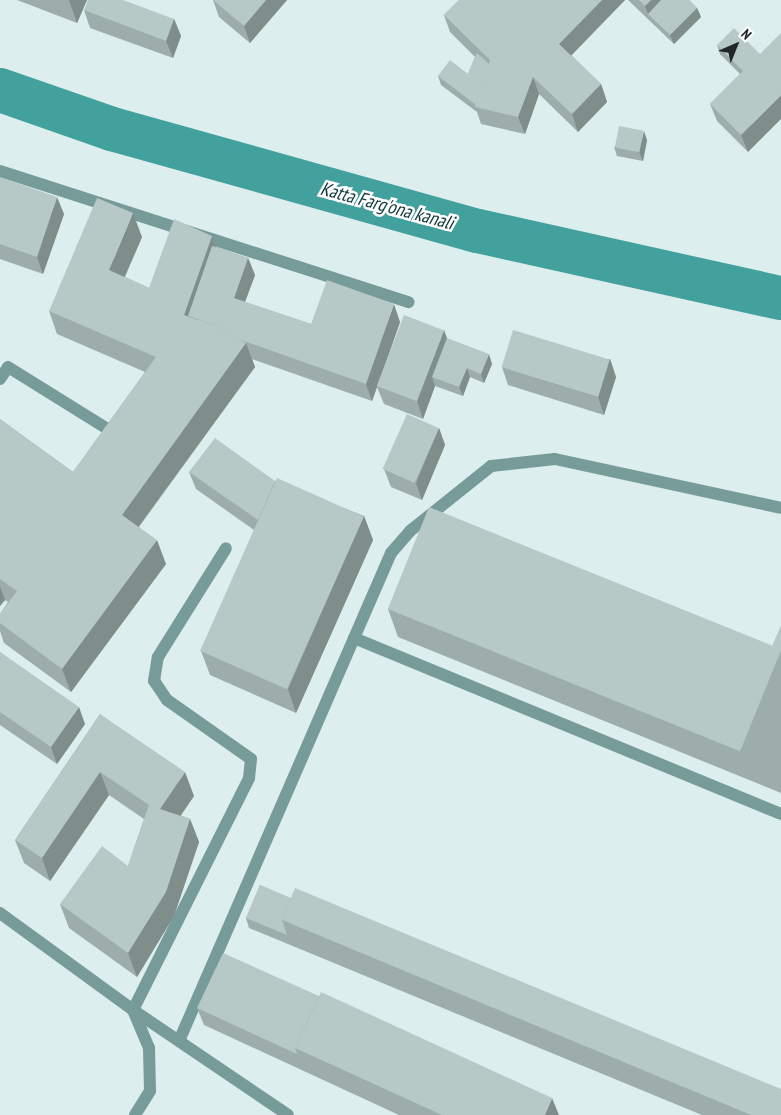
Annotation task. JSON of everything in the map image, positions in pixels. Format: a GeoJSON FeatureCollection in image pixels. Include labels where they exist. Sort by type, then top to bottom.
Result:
{"type":"FeatureCollection","features":[{"type":"Feature","properties":{"kind":"street"},"geometry":{"type":"LineString","coordinates":[[0,172],[409,302]]}},
{"type":"Feature","properties":{"kind":"street"},"geometry":{"type":"LineString","coordinates":[[0,380],[4,364],[106,428]]}},
{"type":"Feature","properties":{"kind":"street"},"geometry":{"type":"LineString","coordinates":[[179,1041],[391,553],[410,531],[492,466],[555,459],[781,508]]}},
{"type":"Feature","properties":{"kind":"street"},"geometry":{"type":"LineString","coordinates":[[135,1115],[150,1091],[149,1048],[133,1010],[249,778],[250,759],[166,700],[154,681],[158,656],[226,548]]}},
{"type":"Feature","properties":{"kind":"street"},"geometry":{"type":"LineString","coordinates":[[354,638],[781,814]]}},
{"type":"Feature","properties":{"kind":"street"},"geometry":{"type":"LineString","coordinates":[[0,913],[133,1010],[288,1115]]}},
{"type":"Feature","properties":{"kind":"building"},"geometry":{"type":"Polygon","coordinates":[[[88,0],[123,0],[174,19],[166,41],[84,10],[88,0]]]}},
{"type":"Feature","properties":{"kind":"building"},"geometry":{"type":"Polygon","coordinates":[[[213,0],[266,0],[244,26],[213,0]]]}},
{"type":"Feature","properties":{"kind":"building"},"geometry":{"type":"Polygon","coordinates":[[[459,0],[602,0],[559,44],[601,84],[572,114],[533,77],[518,117],[475,107],[490,60],[444,15],[459,0]]]}},
{"type":"Feature","properties":{"kind":"building"},"geometry":{"type":"Polygon","coordinates":[[[639,0],[651,0],[645,6],[639,0]]]}},
{"type":"Feature","properties":{"kind":"building"},"geometry":{"type":"Polygon","coordinates":[[[661,0],[689,0],[697,8],[670,35],[648,14],[661,0]]]}},
{"type":"Feature","properties":{"kind":"building"},"geometry":{"type":"Polygon","coordinates":[[[734,28],[760,54],[743,71],[717,45],[734,28]]]}},
{"type":"Feature","properties":{"kind":"building"},"geometry":{"type":"Polygon","coordinates":[[[781,33],[781,95],[741,135],[710,104],[781,33]]]}},
{"type":"Feature","properties":{"kind":"building"},"geometry":{"type":"Polygon","coordinates":[[[477,53],[489,64],[476,105],[438,76],[450,60],[468,74],[477,53]]]}},
{"type":"Feature","properties":{"kind":"building"},"geometry":{"type":"Polygon","coordinates":[[[619,126],[644,131],[639,152],[615,148],[619,126]]]}},
{"type":"Feature","properties":{"kind":"building"},"geometry":{"type":"Polygon","coordinates":[[[0,177],[57,197],[37,257],[0,244],[0,177]]]}},
{"type":"Feature","properties":{"kind":"building"},"geometry":{"type":"Polygon","coordinates":[[[97,198],[133,213],[109,270],[149,288],[174,219],[212,236],[184,315],[219,327],[246,343],[122,515],[157,540],[62,669],[0,623],[0,614],[17,591],[0,579],[0,419],[73,472],[156,357],[49,311],[97,198]]]}},
{"type":"Feature","properties":{"kind":"building"},"geometry":{"type":"Polygon","coordinates":[[[212,246],[248,258],[234,298],[311,324],[327,280],[394,304],[366,384],[241,340],[219,327],[188,316],[212,246]]]}},
{"type":"Feature","properties":{"kind":"building"},"geometry":{"type":"Polygon","coordinates":[[[404,315],[444,330],[417,401],[377,386],[404,315]]]}},
{"type":"Feature","properties":{"kind":"building"},"geometry":{"type":"Polygon","coordinates":[[[513,330],[610,360],[598,397],[502,367],[513,330]]]}},
{"type":"Feature","properties":{"kind":"building"},"geometry":{"type":"Polygon","coordinates":[[[447,338],[489,354],[481,374],[467,368],[459,387],[432,377],[447,338]]]}},
{"type":"Feature","properties":{"kind":"building"},"geometry":{"type":"Polygon","coordinates":[[[407,414],[439,428],[415,483],[383,469],[407,414]]]}},
{"type":"Feature","properties":{"kind":"building"},"geometry":{"type":"Polygon","coordinates":[[[215,438],[275,481],[258,520],[189,472],[215,438]]]}},
{"type":"Feature","properties":{"kind":"building"},"geometry":{"type":"Polygon","coordinates":[[[277,478],[364,517],[287,689],[200,651],[277,478]]]}},
{"type":"Feature","properties":{"kind":"building"},"geometry":{"type":"Polygon","coordinates":[[[429,507],[781,649],[740,751],[388,609],[429,507]]]}},
{"type":"Feature","properties":{"kind":"building"},"geometry":{"type":"Polygon","coordinates":[[[781,626],[781,651],[772,647],[781,626]]]}},
{"type":"Feature","properties":{"kind":"building"},"geometry":{"type":"Polygon","coordinates":[[[0,652],[79,707],[51,747],[0,712],[0,652]]]}},
{"type":"Feature","properties":{"kind":"building"},"geometry":{"type":"Polygon","coordinates":[[[100,714],[185,772],[160,809],[190,819],[166,892],[128,953],[60,904],[102,846],[128,866],[149,805],[100,772],[42,858],[15,840],[100,714]]]}},
{"type":"Feature","properties":{"kind":"building"},"geometry":{"type":"Polygon","coordinates":[[[260,885],[291,898],[282,920],[287,935],[246,918],[260,885]]]}},
{"type":"Feature","properties":{"kind":"building"},"geometry":{"type":"Polygon","coordinates":[[[295,888],[781,1089],[781,1115],[751,1115],[282,920],[295,888]]]}},
{"type":"Feature","properties":{"kind":"building"},"geometry":{"type":"Polygon","coordinates":[[[223,953],[319,996],[295,1048],[297,1054],[197,1008],[223,953]]]}},
{"type":"Feature","properties":{"kind":"building"},"geometry":{"type":"Polygon","coordinates":[[[321,992],[552,1098],[545,1115],[442,1115],[295,1048],[321,992]]]}},
{"type":"Feature","properties":{"kind":"waterway","name":"Katta Farg'ona kanali"},"geometry":{"type":"LineString","coordinates":[[0,90],[112,129],[478,231],[781,298]]}}]}
